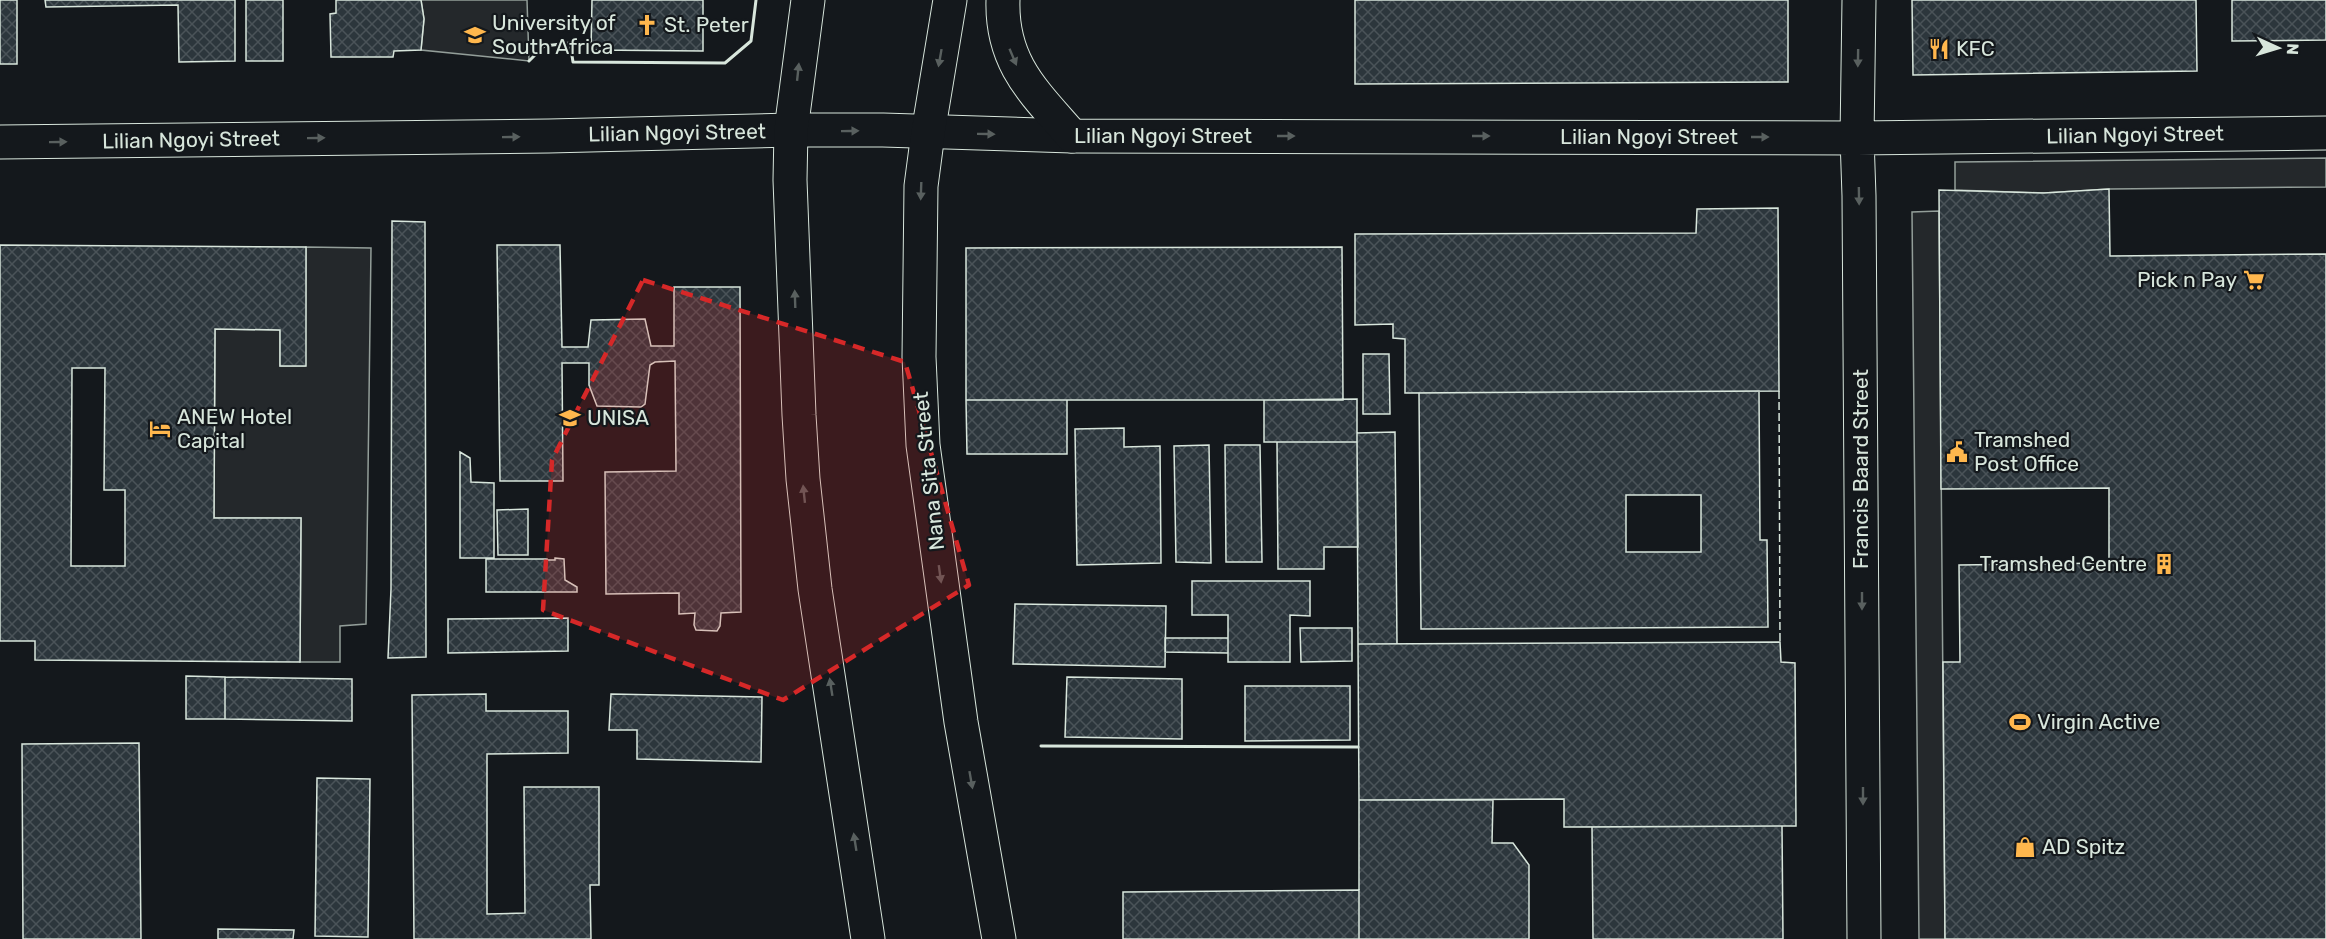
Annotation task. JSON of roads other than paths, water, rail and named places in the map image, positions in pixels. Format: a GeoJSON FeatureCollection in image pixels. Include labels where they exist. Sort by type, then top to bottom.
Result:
{"type":"FeatureCollection","features":[{"type":"Feature","properties":{"kind":"street"},"geometry":{"type":"LineString","coordinates":[[808,0],[791,130],[790,180],[803,479],[815,589],[868,939]]}},
{"type":"Feature","properties":{"kind":"street","name":"Nana Sita Street"},"geometry":{"type":"LineString","coordinates":[[950,0],[927,133],[921,186],[918,357],[923,446],[961,722],[999,939]]}},
{"type":"Feature","properties":{"kind":"street"},"geometry":{"type":"LineString","coordinates":[[1003,0],[1002,22],[1011,56],[1027,85],[1072,136]]}},
{"type":"Feature","properties":{"kind":"street","name":"Francis Baard Street"},"geometry":{"type":"LineString","coordinates":[[1859,0],[1857,138],[1864,939]]}},
{"type":"Feature","properties":{"kind":"street","name":"Lilian Ngoyi Street"},"geometry":{"type":"LineString","coordinates":[[0,142],[484,137],[791,130],[1072,136],[1857,138],[2326,133]]}},
{"type":"Feature","properties":{"kind":"place","name":"St. Peter"},"geometry":{"type":"Point","coordinates":[647,25]}},
{"type":"Feature","properties":{"kind":"place","name":"University of South Africa"},"geometry":{"type":"Point","coordinates":[475,35]}},
{"type":"Feature","properties":{"kind":"place","name":"KFC"},"geometry":{"type":"Point","coordinates":[1939,49]}},
{"type":"Feature","properties":{"kind":"place","name":"Pick n Pay"},"geometry":{"type":"Point","coordinates":[2254,280]}},
{"type":"Feature","properties":{"kind":"place","name":"UNISA"},"geometry":{"type":"Point","coordinates":[570,418]}},
{"type":"Feature","properties":{"kind":"place","name":"ANEW Hotel Capital"},"geometry":{"type":"Point","coordinates":[160,429]}},
{"type":"Feature","properties":{"kind":"place","name":"Tramshed Post Office"},"geometry":{"type":"Point","coordinates":[1957,452]}},
{"type":"Feature","properties":{"kind":"place","name":"Tramshed Centre"},"geometry":{"type":"Point","coordinates":[2164,564]}},
{"type":"Feature","properties":{"kind":"place","name":"Virgin Active"},"geometry":{"type":"Point","coordinates":[2020,722]}},
{"type":"Feature","properties":{"kind":"place","name":"AD Spitz"},"geometry":{"type":"Point","coordinates":[2025,847]}}]}
